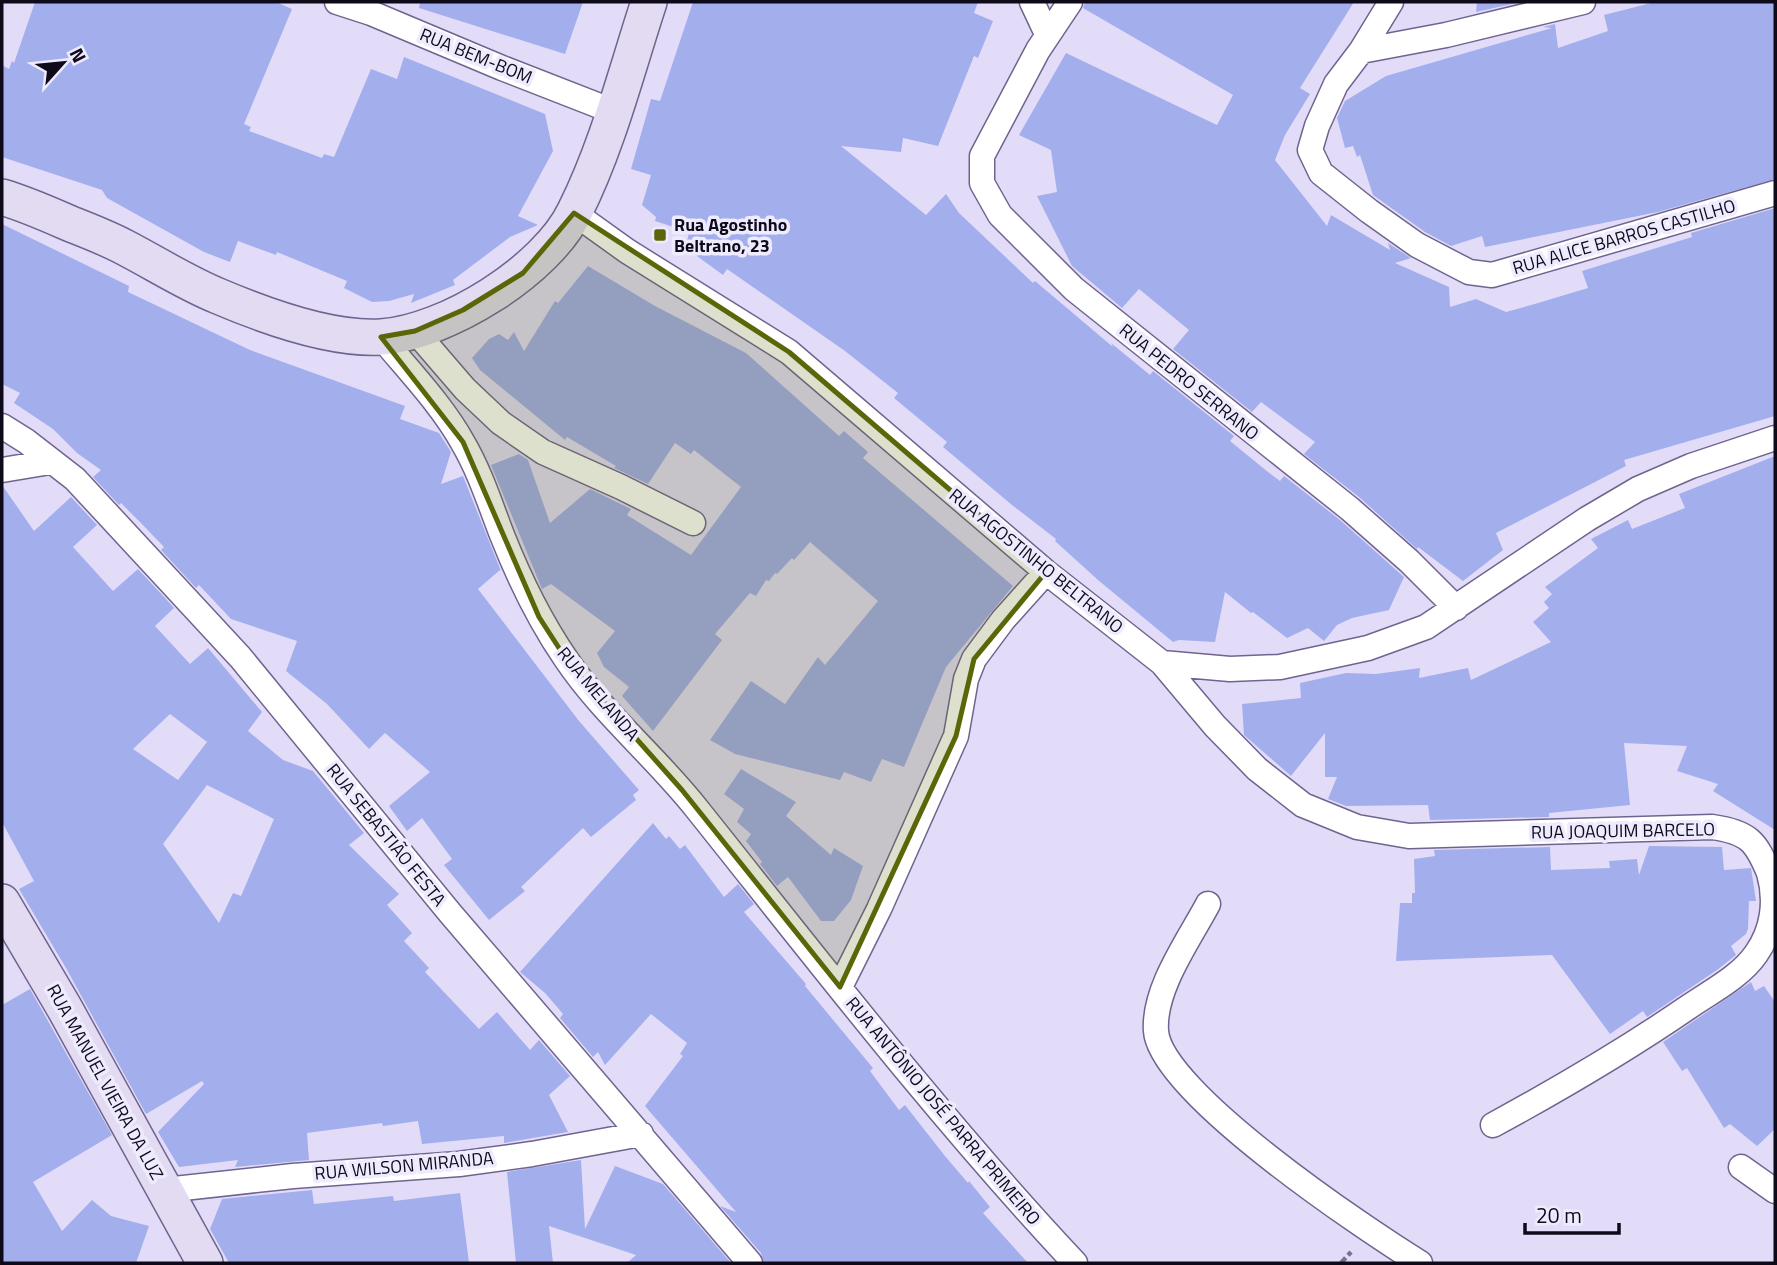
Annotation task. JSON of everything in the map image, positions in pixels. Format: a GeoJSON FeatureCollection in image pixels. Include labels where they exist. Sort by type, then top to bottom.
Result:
{"type":"FeatureCollection","features":[{"type":"Feature","properties":{"kind":"street"},"geometry":{"type":"LineString","coordinates":[[2,197],[120,245],[216,296],[290,322],[345,335],[398,334],[463,310],[523,273],[551,246],[574,213],[615,112],[649,2]]}},
{"type":"Feature","properties":{"kind":"street"},"geometry":{"type":"LineString","coordinates":[[1032,2],[1048,34]]}},
{"type":"Feature","properties":{"kind":"street","name":"RUA PEDRO SERRANO"},"geometry":{"type":"LineString","coordinates":[[1070,2],[1048,34],[982,156],[982,183],[1000,215],[1074,289],[1350,509],[1409,561],[1456,608]]}},
{"type":"Feature","properties":{"kind":"street","name":"RUA ALICE BARROS CASTILHO"},"geometry":{"type":"LineString","coordinates":[[1391,2],[1361,51],[1336,84],[1317,126],[1310,150],[1321,173],[1369,211],[1417,245],[1469,272],[1492,275],[1520,269],[1613,239],[1775,193]]}},
{"type":"Feature","properties":{"kind":"street"},"geometry":{"type":"LineString","coordinates":[[1361,51],[1446,35],[1583,2]]}},
{"type":"Feature","properties":{"kind":"street","name":"RUA BEM-BOM"},"geometry":{"type":"LineString","coordinates":[[342,3],[615,112]]}},
{"type":"Feature","properties":{"kind":"street","name":"RUA AGOSTINHO BELTRANO"},"geometry":{"type":"LineString","coordinates":[[574,213],[627,251],[789,352],[1046,572],[1162,663]]}},
{"type":"Feature","properties":{"kind":"street"},"geometry":{"type":"LineString","coordinates":[[398,334],[465,389],[501,423],[543,452],[621,486],[693,523]]}},
{"type":"Feature","properties":{"kind":"street","name":"RUA MELANDA"},"geometry":{"type":"LineString","coordinates":[[398,334],[439,408],[463,442],[539,617],[568,662],[606,709],[682,790],[840,987]]}},
{"type":"Feature","properties":{"kind":"street","name":"RUA SEBASTIÃO FESTA"},"geometry":{"type":"LineString","coordinates":[[2,426],[75,479],[240,657],[450,913],[750,1263]]}},
{"type":"Feature","properties":{"kind":"street"},"geometry":{"type":"LineString","coordinates":[[1162,663],[1230,669],[1280,667],[1368,648],[1426,627],[1587,519],[1638,489],[1691,466],[1775,438]]}},
{"type":"Feature","properties":{"kind":"street"},"geometry":{"type":"LineString","coordinates":[[2,470],[50,462]]}},
{"type":"Feature","properties":{"kind":"street","name":"RUA ANTÔNIO JOSÉ PARRA PRIMEIRO"},"geometry":{"type":"LineString","coordinates":[[1046,572],[1003,620],[974,659],[965,679],[956,736],[879,909],[840,987],[922,1091],[1075,1263]]}},
{"type":"Feature","properties":{"kind":"street","name":"RUA JOAQUIM BARCELO"},"geometry":{"type":"LineString","coordinates":[[1162,663],[1214,726],[1257,769],[1303,805],[1357,827],[1409,836],[1712,827],[1732,830],[1758,846],[1773,884],[1775,908],[1769,933],[1755,956],[1729,980],[1635,1043],[1493,1125]]}},
{"type":"Feature","properties":{"kind":"street","name":"RUA MANUEL VIEIRA DA LUZ"},"geometry":{"type":"LineString","coordinates":[[2,902],[65,1009],[205,1263]]}},
{"type":"Feature","properties":{"kind":"street"},"geometry":{"type":"LineString","coordinates":[[1208,904],[1165,983],[1157,1009],[1156,1032],[1163,1054],[1180,1077],[1225,1121],[1273,1161],[1420,1263]]}},
{"type":"Feature","properties":{"kind":"street","name":"RUA WILSON MIRANDA"},"geometry":{"type":"LineString","coordinates":[[165,1190],[293,1175],[459,1164],[641,1134]]}},
{"type":"Feature","properties":{"kind":"street"},"geometry":{"type":"LineString","coordinates":[[1741,1167],[1775,1191]]}},
{"type":"Feature","properties":{"kind":"highlighted area"},"geometry":{"type":"Polygon","coordinates":[[[574,213],[789,352],[1046,572],[974,659],[956,736],[840,987],[682,790],[568,662],[539,617],[463,442],[381,337],[415,331],[463,310],[523,273],[574,213]]]}},
{"type":"Feature","properties":{"kind":"building"},"geometry":{"type":"Polygon","coordinates":[[[35,2],[276,2],[292,9],[244,124],[251,127],[249,131],[322,158],[324,154],[334,157],[371,69],[397,79],[404,57],[545,114],[553,151],[518,216],[538,225],[510,237],[453,280],[455,285],[411,303],[414,294],[389,301],[372,302],[344,288],[347,281],[277,252],[276,255],[238,241],[230,262],[204,252],[107,198],[102,190],[2,157],[2,65],[9,69],[12,61],[14,63],[35,2]]]}},
{"type":"Feature","properties":{"kind":"building"},"geometry":{"type":"Polygon","coordinates":[[[420,2],[583,2],[565,54],[419,8],[420,2]]]}},
{"type":"Feature","properties":{"kind":"building"},"geometry":{"type":"Polygon","coordinates":[[[693,2],[978,2],[974,13],[993,21],[978,58],[974,56],[938,146],[903,138],[901,152],[841,146],[926,215],[946,194],[959,213],[1033,283],[1035,281],[1113,347],[1111,343],[1150,375],[1153,371],[1234,436],[1230,441],[1268,472],[1280,481],[1284,476],[1340,520],[1404,577],[1389,610],[1352,618],[1337,625],[1324,641],[1308,628],[1287,638],[1225,592],[1215,642],[1173,642],[1098,580],[1055,541],[1056,539],[943,447],[947,442],[894,398],[898,393],[845,351],[727,269],[723,275],[686,248],[689,232],[655,221],[656,217],[642,205],[651,175],[631,169],[651,99],[660,101],[693,2]]]}},
{"type":"Feature","properties":{"kind":"building"},"geometry":{"type":"Polygon","coordinates":[[[1085,2],[1354,2],[1300,88],[1310,94],[1285,135],[1275,160],[1327,226],[1331,215],[1390,250],[1388,243],[1411,258],[1395,263],[1449,287],[1450,307],[1476,299],[1506,312],[1588,288],[1582,271],[1692,237],[1691,233],[1775,208],[1775,416],[1624,460],[1626,466],[1496,533],[1503,550],[1463,581],[1418,547],[1417,549],[1359,497],[1304,454],[1315,442],[1261,402],[1252,412],[1173,349],[1189,330],[1139,289],[1122,308],[1072,266],[1037,196],[1057,192],[1051,150],[1019,135],[1066,53],[1217,125],[1233,95],[1083,8],[1085,2]]]}},
{"type":"Feature","properties":{"kind":"building"},"geometry":{"type":"Polygon","coordinates":[[[1477,2],[1521,2],[1476,12],[1477,2]]]}},
{"type":"Feature","properties":{"kind":"building"},"geometry":{"type":"Polygon","coordinates":[[[1655,2],[1775,2],[1775,179],[1658,212],[1485,247],[1482,236],[1451,246],[1425,232],[1373,195],[1360,155],[1357,157],[1353,146],[1345,148],[1337,118],[1345,101],[1386,76],[1552,28],[1543,27],[1555,24],[1558,48],[1608,31],[1604,15],[1655,2]]]}},
{"type":"Feature","properties":{"kind":"building"},"geometry":{"type":"Polygon","coordinates":[[[2,224],[129,286],[128,292],[250,350],[405,406],[400,419],[439,433],[451,452],[441,484],[463,476],[501,571],[478,589],[579,721],[639,790],[633,795],[636,800],[591,837],[583,828],[521,887],[525,891],[489,920],[444,865],[452,859],[422,818],[407,831],[389,806],[430,772],[385,733],[369,749],[327,704],[286,671],[297,641],[231,619],[199,585],[196,588],[161,550],[164,547],[93,477],[101,470],[77,453],[53,429],[14,403],[20,393],[2,384],[2,224]]]}},
{"type":"Feature","properties":{"kind":"building"},"geometry":{"type":"Polygon","coordinates":[[[588,266],[655,306],[746,353],[839,436],[844,431],[868,452],[863,458],[1013,586],[946,667],[904,767],[882,759],[871,782],[844,772],[840,780],[735,754],[710,740],[751,681],[785,704],[818,657],[825,665],[878,601],[810,542],[794,560],[792,558],[769,581],[766,580],[756,596],[750,593],[715,634],[722,640],[653,731],[622,696],[629,687],[604,667],[597,653],[615,631],[551,584],[542,589],[491,465],[519,454],[528,460],[550,523],[590,489],[631,509],[627,515],[691,555],[741,487],[694,450],[691,454],[675,443],[648,484],[614,468],[616,466],[567,437],[565,440],[480,370],[472,358],[489,339],[499,334],[508,340],[514,332],[524,351],[555,301],[558,303],[588,266]]]}},
{"type":"Feature","properties":{"kind":"building"},"geometry":{"type":"Polygon","coordinates":[[[1775,456],[1775,830],[1713,791],[1718,784],[1677,771],[1687,746],[1624,743],[1630,805],[1549,813],[1549,817],[1430,820],[1428,805],[1346,806],[1328,799],[1337,777],[1325,777],[1325,733],[1291,776],[1244,735],[1242,704],[1301,698],[1300,683],[1346,673],[1376,674],[1420,668],[1419,678],[1468,668],[1471,680],[1551,642],[1533,622],[1549,608],[1544,602],[1552,594],[1545,587],[1598,548],[1591,539],[1628,520],[1632,529],[1685,508],[1679,494],[1775,456]]]}},
{"type":"Feature","properties":{"kind":"building"},"geometry":{"type":"Polygon","coordinates":[[[2,485],[34,531],[71,497],[97,525],[73,547],[113,591],[138,569],[174,608],[155,626],[190,664],[208,648],[262,712],[248,731],[283,760],[313,771],[364,833],[349,845],[399,894],[387,905],[412,933],[404,941],[429,968],[425,972],[479,1029],[497,1012],[530,1050],[539,1040],[570,1076],[549,1095],[568,1132],[504,1143],[504,1136],[422,1144],[418,1121],[383,1126],[382,1123],[307,1133],[309,1160],[235,1167],[238,1160],[179,1167],[158,1132],[204,1084],[202,1081],[146,1114],[19,889],[34,881],[2,822],[2,485]],[[170,714],[133,749],[178,780],[207,742],[170,714]],[[207,785],[163,844],[219,923],[233,893],[241,896],[274,819],[207,785]]]}},
{"type":"Feature","properties":{"kind":"building"},"geometry":{"type":"Polygon","coordinates":[[[741,769],[796,802],[786,816],[831,855],[834,848],[863,866],[851,900],[834,921],[821,921],[788,877],[777,886],[760,864],[762,862],[746,841],[751,834],[737,822],[744,809],[724,794],[741,769]]]}},
{"type":"Feature","properties":{"kind":"building"},"geometry":{"type":"Polygon","coordinates":[[[653,823],[666,839],[669,836],[680,849],[685,845],[724,897],[738,884],[754,904],[744,912],[873,1068],[870,1071],[899,1110],[905,1105],[945,1156],[968,1183],[969,1181],[990,1207],[983,1213],[1028,1263],[764,1263],[761,1253],[720,1206],[736,1212],[645,1106],[683,1056],[680,1054],[687,1043],[651,1014],[605,1065],[598,1052],[593,1057],[560,1018],[563,1014],[545,993],[520,972],[653,823]]]}},
{"type":"Feature","properties":{"kind":"building"},"geometry":{"type":"Polygon","coordinates":[[[1649,846],[1722,847],[1724,870],[1751,868],[1756,901],[1749,901],[1746,934],[1731,946],[1736,955],[1647,1017],[1643,1011],[1610,1034],[1552,955],[1396,961],[1400,903],[1412,903],[1412,893],[1415,893],[1414,859],[1435,856],[1434,850],[1550,847],[1551,870],[1610,868],[1609,861],[1637,859],[1639,875],[1649,846]]]}},
{"type":"Feature","properties":{"kind":"building"},"geometry":{"type":"Polygon","coordinates":[[[1751,982],[1755,991],[1764,986],[1775,1002],[1775,1129],[1757,1146],[1730,1124],[1724,1128],[1687,1068],[1682,1071],[1663,1042],[1751,982]]]}},
{"type":"Feature","properties":{"kind":"building"},"geometry":{"type":"Polygon","coordinates":[[[30,989],[112,1135],[33,1182],[62,1231],[92,1200],[111,1216],[149,1226],[136,1263],[2,1263],[2,1005],[30,989]]]}},
{"type":"Feature","properties":{"kind":"building"},"geometry":{"type":"Polygon","coordinates":[[[581,1160],[585,1229],[615,1166],[663,1184],[731,1263],[627,1263],[636,1255],[549,1226],[553,1263],[516,1263],[507,1172],[581,1160]]]}},
{"type":"Feature","properties":{"kind":"building"},"geometry":{"type":"Polygon","coordinates":[[[312,1190],[314,1204],[393,1196],[394,1201],[460,1193],[469,1263],[229,1263],[210,1229],[222,1199],[312,1190]]]}},
{"type":"Feature","properties":{"kind":"place","name":"Rua Agostinho Beltrano, 23"},"geometry":{"type":"Point","coordinates":[660,235]}}]}
